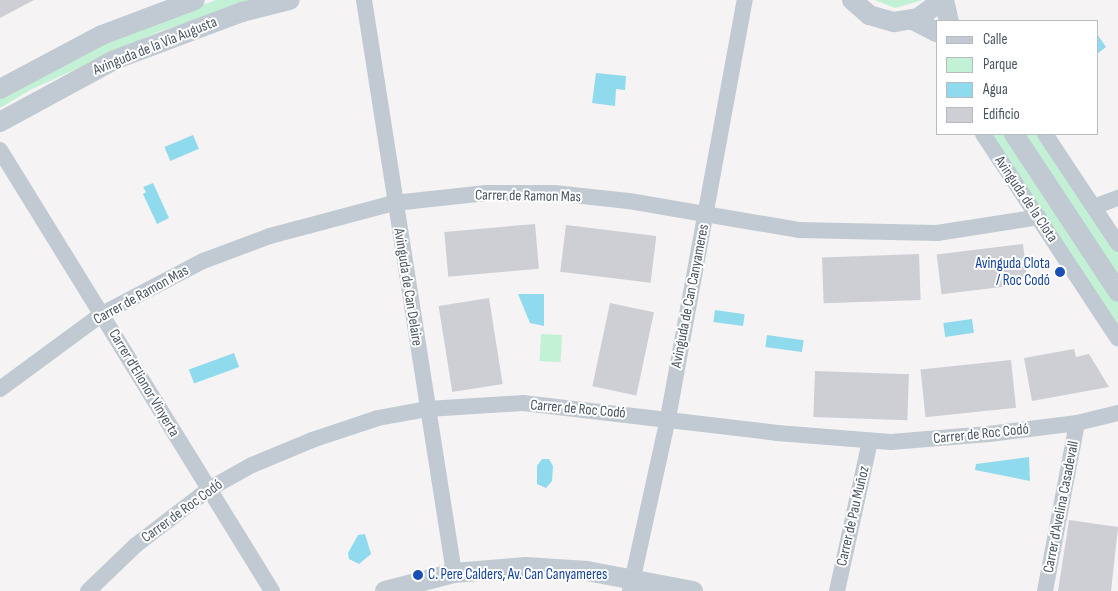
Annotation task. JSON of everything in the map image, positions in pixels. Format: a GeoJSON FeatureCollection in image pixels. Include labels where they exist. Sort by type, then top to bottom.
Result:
{"type":"FeatureCollection","features":[{"type":"Feature","properties":{"kind":"street","name":"Avinguda de la Via Augusta"},"geometry":{"type":"LineString","coordinates":[[0,89],[102,35],[195,0]]}},
{"type":"Feature","properties":{"kind":"street","name":"Avinguda de la Via Augusta"},"geometry":{"type":"LineString","coordinates":[[0,122],[32,102],[114,60],[242,12],[290,0]]}},
{"type":"Feature","properties":{"kind":"street","name":"Avinguda de Can Delaire"},"geometry":{"type":"LineString","coordinates":[[364,0],[394,203],[454,573]]}},
{"type":"Feature","properties":{"kind":"street","name":"Avinguda de Can Canyameres"},"geometry":{"type":"LineString","coordinates":[[631,585],[668,418],[746,0]]}},
{"type":"Feature","properties":{"kind":"street"},"geometry":{"type":"LineString","coordinates":[[852,0],[863,11],[881,20],[913,20],[932,11],[943,0],[950,20]]}},
{"type":"Feature","properties":{"kind":"street"},"geometry":{"type":"LineString","coordinates":[[913,20],[936,32]]}},
{"type":"Feature","properties":{"kind":"street","name":"Avinguda de la Clota"},"geometry":{"type":"LineString","coordinates":[[984,135],[1118,339]]}},
{"type":"Feature","properties":{"kind":"street","name":"Avinguda de la Clota"},"geometry":{"type":"LineString","coordinates":[[1015,135],[1118,292]]}},
{"type":"Feature","properties":{"kind":"street"},"geometry":{"type":"LineString","coordinates":[[1046,135],[1118,244]]}},
{"type":"Feature","properties":{"kind":"street","name":"Carrer d'Elionor Vinyerta"},"geometry":{"type":"LineString","coordinates":[[0,150],[272,591]]}},
{"type":"Feature","properties":{"kind":"street","name":"Carrer de Ramon Mas"},"geometry":{"type":"LineString","coordinates":[[0,389],[102,314],[203,261],[262,239],[330,218],[394,203],[486,193],[554,193],[706,214],[799,230],[937,233],[1039,217]]}},
{"type":"Feature","properties":{"kind":"street"},"geometry":{"type":"LineString","coordinates":[[1094,207],[1118,198]]}},
{"type":"Feature","properties":{"kind":"street","name":"Carrer de Roc Codó"},"geometry":{"type":"LineString","coordinates":[[88,591],[136,545],[209,489],[252,465],[312,440],[378,418],[428,408],[523,403],[668,418],[778,433],[891,442],[980,435],[1077,423],[1118,413]]}},
{"type":"Feature","properties":{"kind":"street","name":"Carrer d'Avelina Casadevall"},"geometry":{"type":"LineString","coordinates":[[1045,591],[1077,423]]}},
{"type":"Feature","properties":{"kind":"street","name":"Carrer de Pau Muñoz"},"geometry":{"type":"LineString","coordinates":[[837,591],[870,441]]}},
{"type":"Feature","properties":{"kind":"street"},"geometry":{"type":"LineString","coordinates":[[385,591],[454,573],[526,567],[587,571],[631,585],[693,591]]}},
{"type":"Feature","properties":{"kind":"green space"},"geometry":{"type":"Polygon","coordinates":[[[216,0],[263,0],[160,31],[32,89],[0,108],[0,95],[108,39],[216,0]]]}},
{"type":"Feature","properties":{"kind":"green space"},"geometry":{"type":"Polygon","coordinates":[[[875,0],[923,0],[895,8],[875,0]]]}},
{"type":"Feature","properties":{"kind":"green space"},"geometry":{"type":"Polygon","coordinates":[[[984,135],[1046,135],[1118,244],[1118,341],[984,135]]]}},
{"type":"Feature","properties":{"kind":"green space"},"geometry":{"type":"Polygon","coordinates":[[[541,334],[562,335],[561,362],[540,361],[541,334]]]}},
{"type":"Feature","properties":{"kind":"water"},"geometry":{"type":"Polygon","coordinates":[[[1098,35],[1106,47],[1098,53],[1098,35]]]}},
{"type":"Feature","properties":{"kind":"water"},"geometry":{"type":"Polygon","coordinates":[[[596,73],[626,76],[625,90],[616,89],[615,106],[592,103],[596,73]]]}},
{"type":"Feature","properties":{"kind":"water"},"geometry":{"type":"Polygon","coordinates":[[[193,135],[199,149],[170,161],[164,147],[193,135]]]}},
{"type":"Feature","properties":{"kind":"water"},"geometry":{"type":"Polygon","coordinates":[[[153,183],[169,218],[157,224],[143,194],[146,192],[143,187],[153,183]]]}},
{"type":"Feature","properties":{"kind":"water"},"geometry":{"type":"Polygon","coordinates":[[[518,294],[544,294],[544,326],[530,323],[518,294]]]}},
{"type":"Feature","properties":{"kind":"water"},"geometry":{"type":"Polygon","coordinates":[[[715,310],[745,314],[743,326],[713,322],[715,310]]]}},
{"type":"Feature","properties":{"kind":"water"},"geometry":{"type":"Polygon","coordinates":[[[972,319],[974,333],[945,337],[943,323],[972,319]]]}},
{"type":"Feature","properties":{"kind":"water"},"geometry":{"type":"Polygon","coordinates":[[[767,335],[804,340],[802,352],[765,347],[767,335]]]}},
{"type":"Feature","properties":{"kind":"water"},"geometry":{"type":"Polygon","coordinates":[[[234,353],[239,367],[194,384],[189,369],[234,353]]]}},
{"type":"Feature","properties":{"kind":"water"},"geometry":{"type":"Polygon","coordinates":[[[1029,457],[1030,481],[975,470],[976,464],[1029,457]]]}},
{"type":"Feature","properties":{"kind":"water"},"geometry":{"type":"Polygon","coordinates":[[[542,459],[549,459],[553,466],[552,481],[546,488],[537,484],[537,466],[542,459]]]}},
{"type":"Feature","properties":{"kind":"water"},"geometry":{"type":"Polygon","coordinates":[[[365,534],[371,554],[359,564],[349,559],[348,553],[358,535],[365,534]]]}},
{"type":"Feature","properties":{"kind":"building"},"geometry":{"type":"Polygon","coordinates":[[[0,0],[34,0],[0,18],[0,0]]]}},
{"type":"Feature","properties":{"kind":"building"},"geometry":{"type":"Polygon","coordinates":[[[535,224],[539,269],[448,277],[444,232],[535,224]]]}},
{"type":"Feature","properties":{"kind":"building"},"geometry":{"type":"Polygon","coordinates":[[[566,225],[656,236],[651,283],[560,272],[566,225]]]}},
{"type":"Feature","properties":{"kind":"building"},"geometry":{"type":"Polygon","coordinates":[[[1023,244],[1028,284],[942,294],[937,255],[1023,244]]]}},
{"type":"Feature","properties":{"kind":"building"},"geometry":{"type":"Polygon","coordinates":[[[919,254],[921,300],[824,303],[822,257],[919,254]]]}},
{"type":"Feature","properties":{"kind":"building"},"geometry":{"type":"Polygon","coordinates":[[[489,298],[503,384],[452,392],[439,306],[489,298]]]}},
{"type":"Feature","properties":{"kind":"building"},"geometry":{"type":"Polygon","coordinates":[[[610,303],[654,312],[636,395],[592,386],[610,303]]]}},
{"type":"Feature","properties":{"kind":"building"},"geometry":{"type":"Polygon","coordinates":[[[1074,349],[1076,357],[1089,354],[1109,387],[1032,401],[1024,358],[1074,349]]]}},
{"type":"Feature","properties":{"kind":"building"},"geometry":{"type":"Polygon","coordinates":[[[1011,360],[1016,408],[926,417],[920,370],[1011,360]]]}},
{"type":"Feature","properties":{"kind":"building"},"geometry":{"type":"Polygon","coordinates":[[[815,371],[909,374],[907,420],[813,417],[815,371]]]}},
{"type":"Feature","properties":{"kind":"building"},"geometry":{"type":"Polygon","coordinates":[[[1069,520],[1118,527],[1111,591],[1058,591],[1069,520]]]}},
{"type":"Feature","properties":{"kind":"place","name":"Avinguda Clota / Roc Codó"},"geometry":{"type":"Point","coordinates":[1060,272]}},
{"type":"Feature","properties":{"kind":"place","name":"C. Pere Calders, Av. Can Canyameres"},"geometry":{"type":"Point","coordinates":[418,575]}}]}
